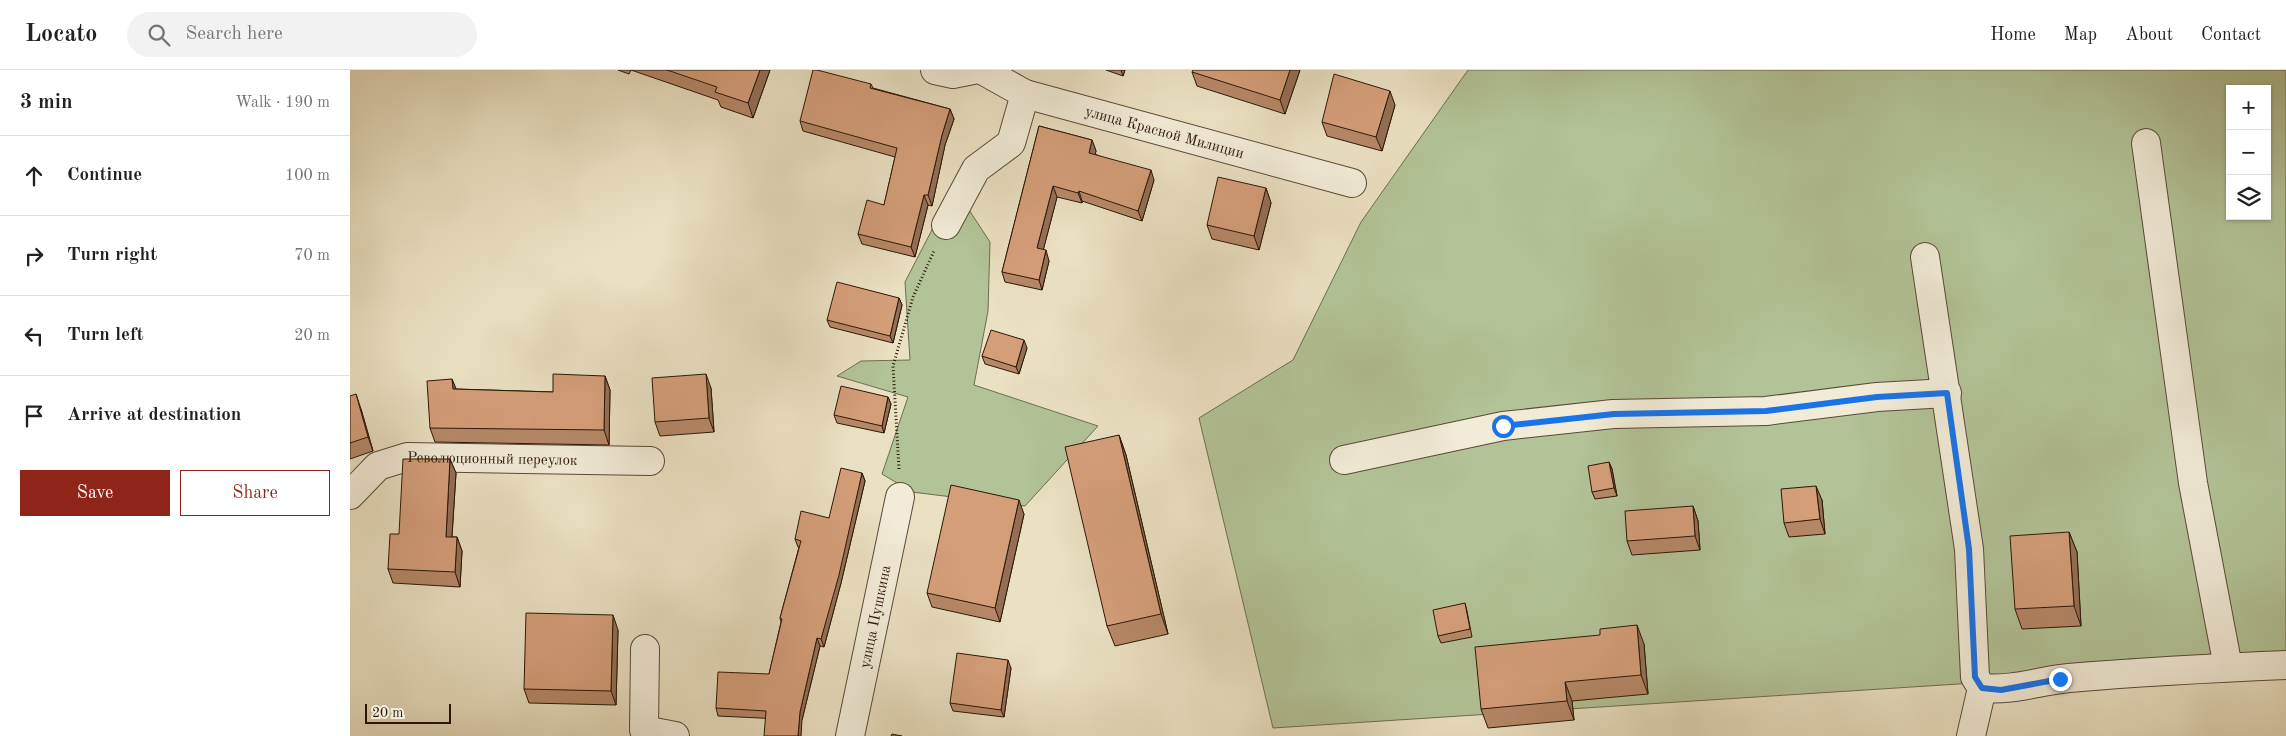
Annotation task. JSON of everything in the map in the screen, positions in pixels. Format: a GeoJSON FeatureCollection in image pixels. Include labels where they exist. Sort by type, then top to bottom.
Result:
{"type":"FeatureCollection","features":[{"type":"Feature","properties":{"kind":"street"},"geometry":{"type":"LineString","coordinates":[[935,70],[953,74],[972,70]]}},
{"type":"Feature","properties":{"kind":"street","name":"улица Красной Милиции"},"geometry":{"type":"LineString","coordinates":[[982,70],[1025,94],[1352,183]]}},
{"type":"Feature","properties":{"kind":"street"},"geometry":{"type":"LineString","coordinates":[[946,225],[976,169],[1011,143],[1025,94]]}},
{"type":"Feature","properties":{"kind":"street"},"geometry":{"type":"LineString","coordinates":[[2146,143],[2194,484],[2228,667]]}},
{"type":"Feature","properties":{"kind":"street"},"geometry":{"type":"LineString","coordinates":[[1925,257],[1969,549],[1975,677],[1982,688],[1971,736]]}},
{"type":"Feature","properties":{"kind":"street"},"geometry":{"type":"LineString","coordinates":[[1344,460],[1503,426],[1614,414],[1766,411],[1877,397],[1947,393]]}},
{"type":"Feature","properties":{"kind":"street","name":"Революционный переулок"},"geometry":{"type":"LineString","coordinates":[[350,495],[378,466],[407,457],[650,461]]}},
{"type":"Feature","properties":{"kind":"street","name":"улица Пушкина"},"geometry":{"type":"LineString","coordinates":[[850,736],[900,498]]}},
{"type":"Feature","properties":{"kind":"street"},"geometry":{"type":"LineString","coordinates":[[645,649],[644,730],[676,736]]}},
{"type":"Feature","properties":{"kind":"street"},"geometry":{"type":"LineString","coordinates":[[1982,688],[2001,690],[2060,679],[2286,664]]}},
{"type":"Feature","properties":{"kind":"path"},"geometry":{"type":"LineString","coordinates":[[899,445],[893,366],[913,297],[946,225]]}},
{"type":"Feature","properties":{"kind":"green space"},"geometry":{"type":"Polygon","coordinates":[[[1468,70],[2286,70],[2286,656],[2130,659],[2021,680],[1273,728],[1199,418],[1293,360],[1361,222],[1468,70]]]}},
{"type":"Feature","properties":{"kind":"green space"},"geometry":{"type":"Polygon","coordinates":[[[954,187],[990,242],[988,311],[974,385],[1098,426],[1025,506],[912,492],[882,474],[908,397],[837,376],[861,361],[910,360],[905,282],[954,187]]]}},
{"type":"Feature","properties":{"kind":"building"},"geometry":{"type":"Polygon","coordinates":[[[667,70],[760,70],[748,103],[715,92],[717,87],[667,70]]]}},
{"type":"Feature","properties":{"kind":"building"},"geometry":{"type":"Polygon","coordinates":[[[813,70],[871,84],[870,88],[950,109],[928,195],[924,195],[911,247],[858,234],[867,200],[884,205],[897,148],[800,121],[813,70]]]}},
{"type":"Feature","properties":{"kind":"building"},"geometry":{"type":"Polygon","coordinates":[[[1193,70],[1290,70],[1280,100],[1192,72],[1193,70]]]}},
{"type":"Feature","properties":{"kind":"building"},"geometry":{"type":"Polygon","coordinates":[[[1334,74],[1390,91],[1376,137],[1322,122],[1334,74]]]}},
{"type":"Feature","properties":{"kind":"building"},"geometry":{"type":"Polygon","coordinates":[[[1039,126],[1092,140],[1089,153],[1151,170],[1138,211],[1079,191],[1078,193],[1053,186],[1037,248],[1046,250],[1039,280],[1002,272],[1039,126]]]}},
{"type":"Feature","properties":{"kind":"building"},"geometry":{"type":"Polygon","coordinates":[[[1218,177],[1266,188],[1254,236],[1207,225],[1218,177]]]}},
{"type":"Feature","properties":{"kind":"building"},"geometry":{"type":"Polygon","coordinates":[[[837,282],[899,298],[890,336],[827,320],[837,282]]]}},
{"type":"Feature","properties":{"kind":"building"},"geometry":{"type":"Polygon","coordinates":[[[991,330],[1024,340],[1016,367],[982,356],[991,330]]]}},
{"type":"Feature","properties":{"kind":"building"},"geometry":{"type":"Polygon","coordinates":[[[553,374],[605,376],[604,430],[430,428],[427,381],[452,379],[453,389],[553,392],[553,374]]]}},
{"type":"Feature","properties":{"kind":"building"},"geometry":{"type":"Polygon","coordinates":[[[706,374],[709,418],[655,422],[652,378],[706,374]]]}},
{"type":"Feature","properties":{"kind":"building"},"geometry":{"type":"Polygon","coordinates":[[[841,386],[888,397],[882,426],[834,415],[841,386]]]}},
{"type":"Feature","properties":{"kind":"building"},"geometry":{"type":"Polygon","coordinates":[[[356,394],[368,437],[350,443],[350,396],[356,394]]]}},
{"type":"Feature","properties":{"kind":"building"},"geometry":{"type":"Polygon","coordinates":[[[1119,435],[1161,614],[1107,626],[1065,447],[1119,435]]]}},
{"type":"Feature","properties":{"kind":"building"},"geometry":{"type":"Polygon","coordinates":[[[403,459],[450,459],[446,537],[457,537],[455,572],[388,569],[390,534],[399,534],[403,459]]]}},
{"type":"Feature","properties":{"kind":"building"},"geometry":{"type":"Polygon","coordinates":[[[1609,462],[1614,488],[1592,492],[1588,466],[1609,462]]]}},
{"type":"Feature","properties":{"kind":"building"},"geometry":{"type":"Polygon","coordinates":[[[841,468],[862,473],[839,575],[821,639],[817,638],[800,712],[798,736],[764,736],[766,711],[716,708],[718,672],[769,674],[782,619],[780,618],[801,541],[795,539],[801,511],[829,518],[841,468]]]}},
{"type":"Feature","properties":{"kind":"building"},"geometry":{"type":"Polygon","coordinates":[[[951,485],[1019,500],[995,608],[927,593],[951,485]]]}},
{"type":"Feature","properties":{"kind":"building"},"geometry":{"type":"Polygon","coordinates":[[[1816,486],[1820,519],[1784,523],[1781,489],[1816,486]]]}},
{"type":"Feature","properties":{"kind":"building"},"geometry":{"type":"Polygon","coordinates":[[[1693,506],[1695,536],[1627,541],[1625,511],[1693,506]]]}},
{"type":"Feature","properties":{"kind":"building"},"geometry":{"type":"Polygon","coordinates":[[[2069,532],[2074,606],[2015,609],[2010,536],[2069,532]]]}},
{"type":"Feature","properties":{"kind":"building"},"geometry":{"type":"Polygon","coordinates":[[[1465,603],[1470,629],[1438,636],[1433,610],[1465,603]]]}},
{"type":"Feature","properties":{"kind":"building"},"geometry":{"type":"Polygon","coordinates":[[[526,613],[613,615],[611,691],[524,689],[526,613]]]}},
{"type":"Feature","properties":{"kind":"building"},"geometry":{"type":"Polygon","coordinates":[[[1637,625],[1641,675],[1565,682],[1567,701],[1481,709],[1475,647],[1600,635],[1600,629],[1637,625]]]}},
{"type":"Feature","properties":{"kind":"building"},"geometry":{"type":"Polygon","coordinates":[[[957,653],[1008,660],[1001,710],[950,703],[957,653]]]}},
{"type":"Feature","properties":{"kind":"route"},"geometry":{"type":"LineString","coordinates":[[1503,426],[1614,414],[1766,411],[1877,397],[1947,393],[1969,549],[1975,677],[1982,688],[2001,690],[2060,679]]}}]}
